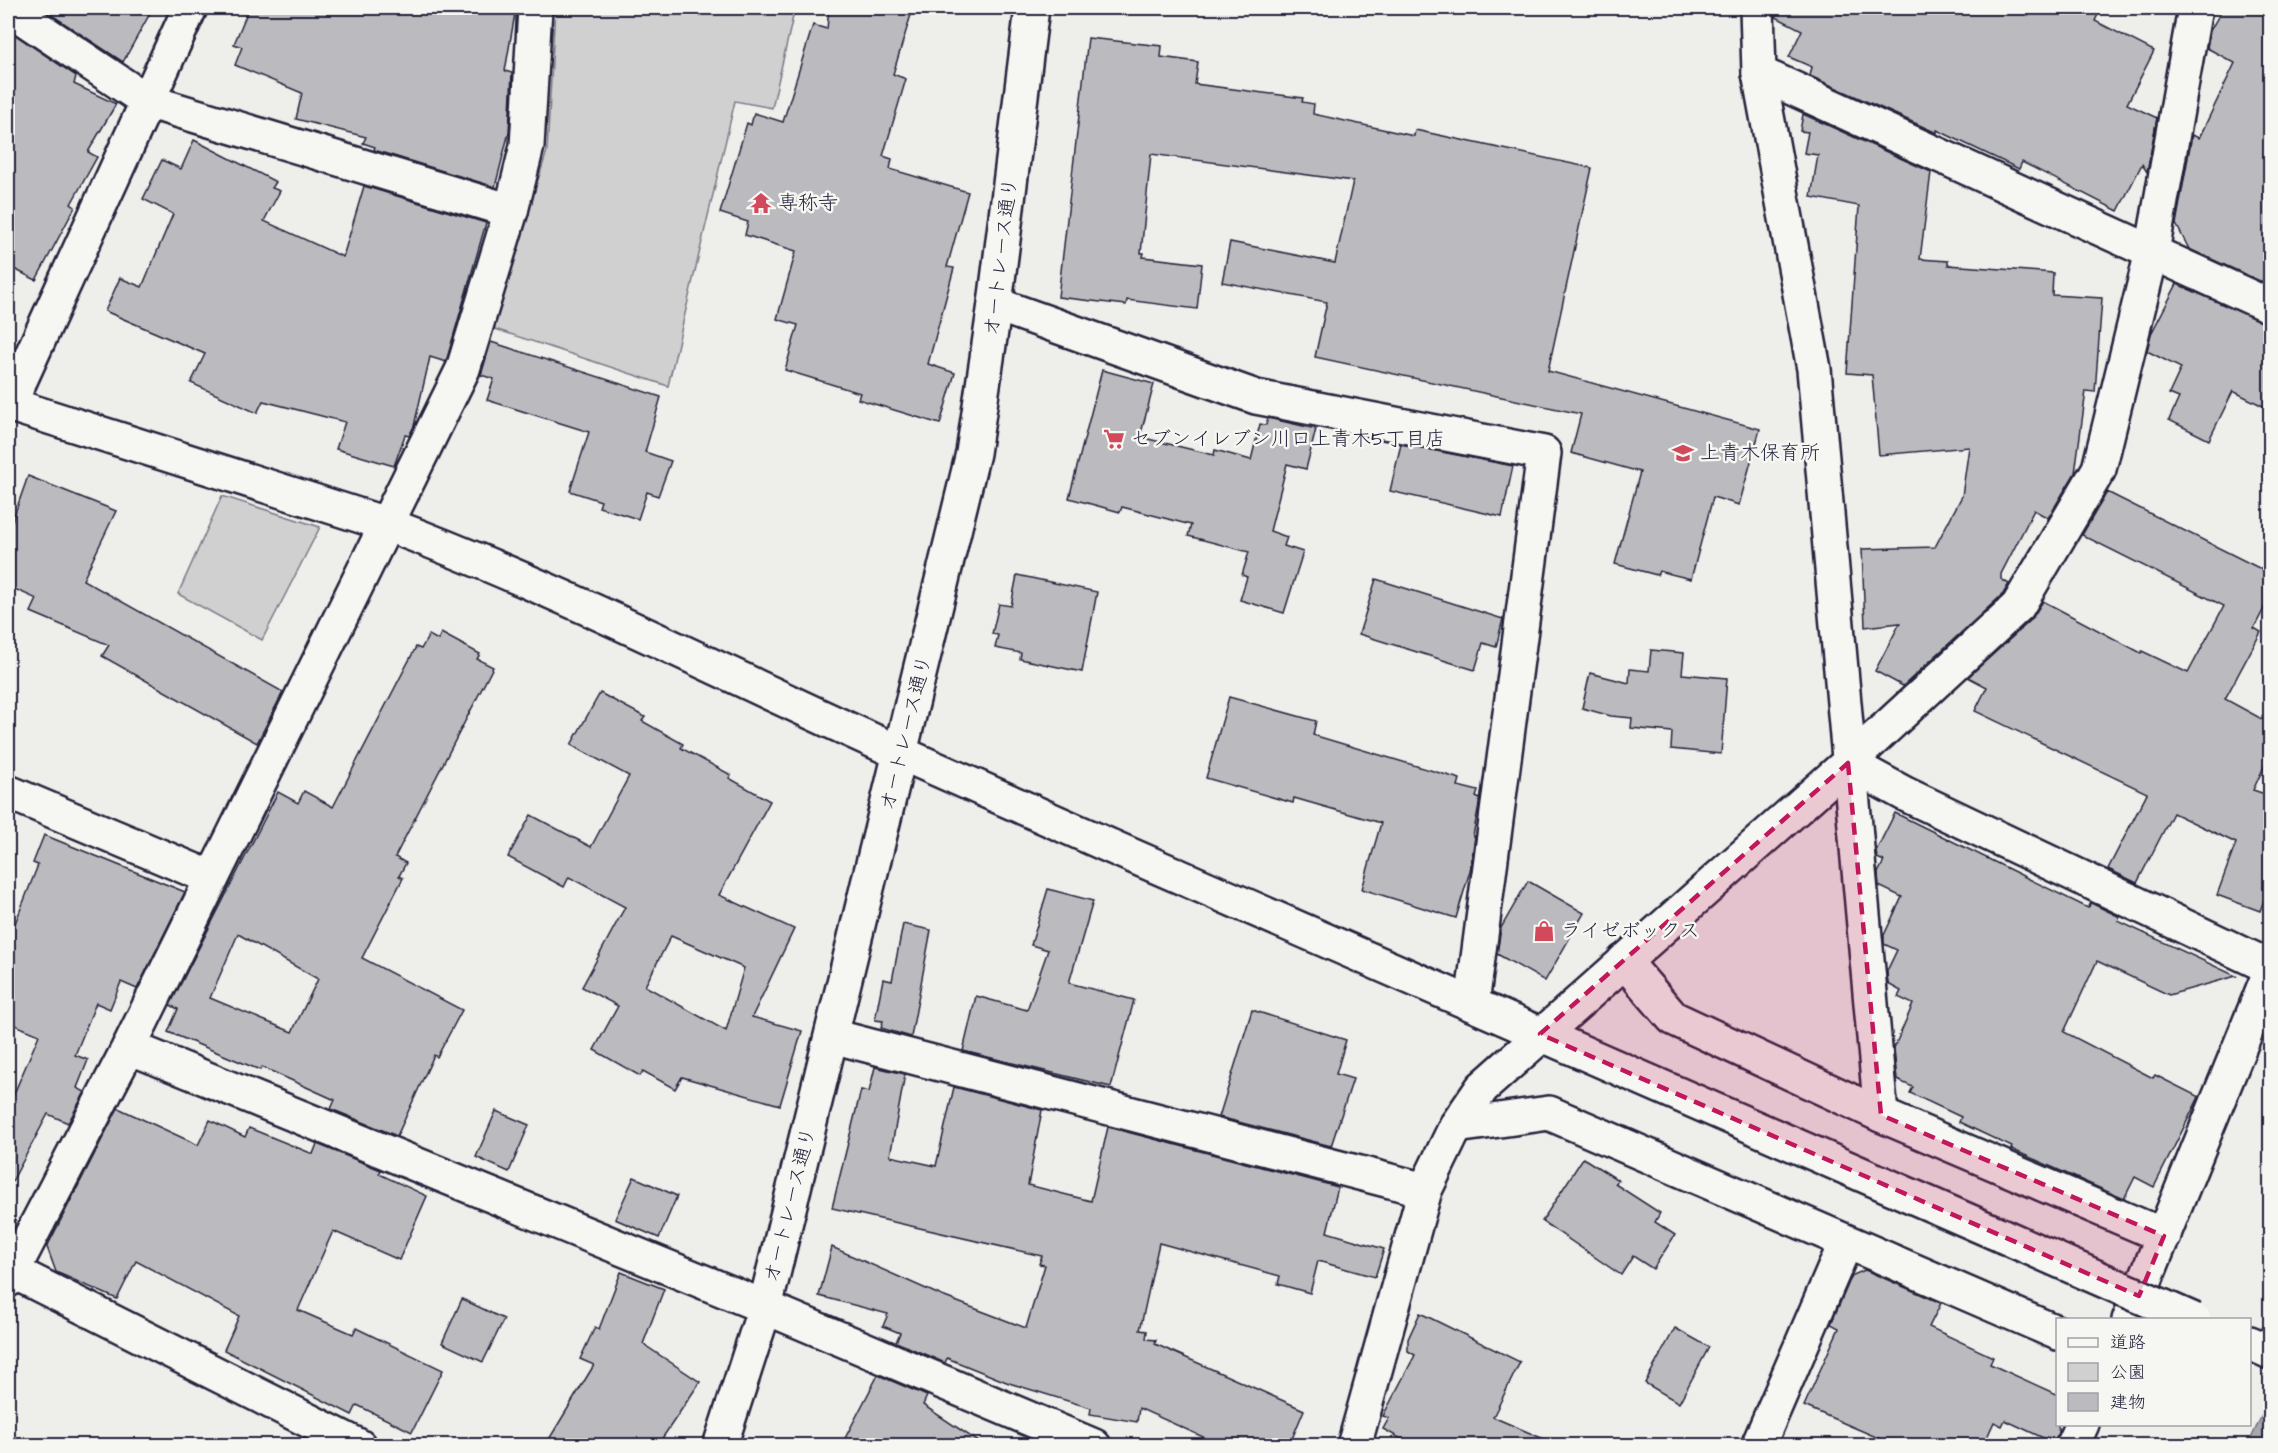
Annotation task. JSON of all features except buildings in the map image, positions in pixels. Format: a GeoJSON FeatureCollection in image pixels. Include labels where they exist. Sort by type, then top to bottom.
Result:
{"type":"FeatureCollection","features":[{"type":"Feature","properties":{"kind":"street"},"geometry":{"type":"LineString","coordinates":[[8,8],[147,101],[511,211]]}},
{"type":"Feature","properties":{"kind":"street"},"geometry":{"type":"LineString","coordinates":[[190,8],[8,405],[386,524],[642,633],[901,753],[2189,1318]]}},
{"type":"Feature","properties":{"kind":"street"},"geometry":{"type":"LineString","coordinates":[[359,1446],[10,1275],[129,1047],[462,369],[511,211],[527,146],[535,8]]}},
{"type":"Feature","properties":{"kind":"street","name":"オートレース通り"},"geometry":{"type":"LineString","coordinates":[[720,1446],[765,1307],[973,453],[995,304],[1032,8]]}},
{"type":"Feature","properties":{"kind":"street"},"geometry":{"type":"LineString","coordinates":[[1757,8],[1759,73],[1814,369],[1881,1115]]}},
{"type":"Feature","properties":{"kind":"street"},"geometry":{"type":"LineString","coordinates":[[1354,1446],[1425,1190],[1456,1126],[1482,1088],[1540,1034],[1848,763],[2018,606],[2099,469],[2152,252],[2195,8]]}},
{"type":"Feature","properties":{"kind":"street"},"geometry":{"type":"LineString","coordinates":[[1759,73],[2271,306]]}},
{"type":"Feature","properties":{"kind":"street"},"geometry":{"type":"LineString","coordinates":[[995,304],[1256,397],[1544,453],[1472,1004]]}},
{"type":"Feature","properties":{"kind":"street"},"geometry":{"type":"LineString","coordinates":[[1848,763],[1905,794],[2271,967]]}},
{"type":"Feature","properties":{"kind":"street"},"geometry":{"type":"LineString","coordinates":[[8,792],[212,878]]}},
{"type":"Feature","properties":{"kind":"street"},"geometry":{"type":"LineString","coordinates":[[1624,961],[1673,1018],[1881,1115],[2164,1236]]}},
{"type":"Feature","properties":{"kind":"street"},"geometry":{"type":"LineString","coordinates":[[2129,1318],[2271,972]]}},
{"type":"Feature","properties":{"kind":"street"},"geometry":{"type":"LineString","coordinates":[[832,1036],[1425,1190]]}},
{"type":"Feature","properties":{"kind":"street"},"geometry":{"type":"LineString","coordinates":[[129,1047],[765,1307],[1076,1442]]}},
{"type":"Feature","properties":{"kind":"street"},"geometry":{"type":"LineString","coordinates":[[1456,1126],[1549,1113],[2056,1332]]}},
{"type":"Feature","properties":{"kind":"street"},"geometry":{"type":"LineString","coordinates":[[1758,1446],[1846,1242]]}},
{"type":"Feature","properties":{"kind":"street"},"geometry":{"type":"LineString","coordinates":[[2251,1343],[2271,1352]]}},
{"type":"Feature","properties":{"kind":"street"},"geometry":{"type":"LineString","coordinates":[[2072,1446],[2082,1426]]}},
{"type":"Feature","properties":{"kind":"highlighted area"},"geometry":{"type":"Polygon","coordinates":[[[1848,763],[1881,1115],[2164,1236],[2139,1296],[1540,1034],[1848,763]]]}},
{"type":"Feature","properties":{"kind":"green space"},"geometry":{"type":"Polygon","coordinates":[[[555,8],[795,8],[772,108],[735,101],[668,386],[492,328],[547,151],[555,8]]]}},
{"type":"Feature","properties":{"kind":"green space"},"geometry":{"type":"Polygon","coordinates":[[[222,496],[320,527],[262,640],[178,594],[222,496]]]}},
{"type":"Feature","properties":{"kind":"shaded area"},"geometry":{"type":"Polygon","coordinates":[[[2270,1398],[2270,1445],[2248,1445],[2270,1398]]]}},
{"type":"Feature","properties":{"kind":"place","name":"専称寺"},"geometry":{"type":"Point","coordinates":[761,203]}},
{"type":"Feature","properties":{"kind":"place","name":"セブンイレブン川口上青木5丁目店"},"geometry":{"type":"Point","coordinates":[1114,439]}},
{"type":"Feature","properties":{"kind":"place","name":"上青木保育所"},"geometry":{"type":"Point","coordinates":[1683,453]}},
{"type":"Feature","properties":{"kind":"place","name":"ライゼボックス"},"geometry":{"type":"Point","coordinates":[1544,931]}}]}
